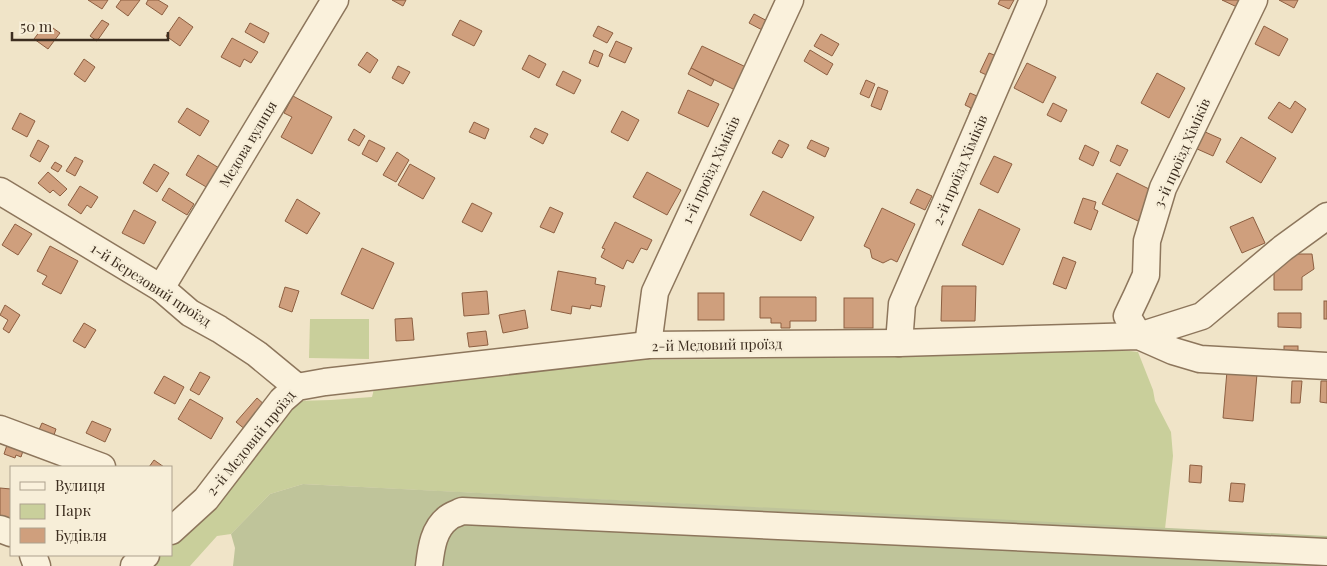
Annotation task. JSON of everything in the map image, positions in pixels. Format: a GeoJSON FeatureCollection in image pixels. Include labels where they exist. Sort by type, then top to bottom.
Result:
{"type":"FeatureCollection","features":[{"type":"Feature","properties":{"kind":"street","name":"Медова вулиця"},"geometry":{"type":"LineString","coordinates":[[161,288],[335,0]]}},
{"type":"Feature","properties":{"kind":"street","name":"1-й проїзд Хіміків"},"geometry":{"type":"LineString","coordinates":[[648,345],[655,292],[790,0]]}},
{"type":"Feature","properties":{"kind":"street","name":"2-й проїзд Хіміків"},"geometry":{"type":"LineString","coordinates":[[899,343],[902,304],[1033,0]]}},
{"type":"Feature","properties":{"kind":"street","name":"3-й проїзд Хіміків"},"geometry":{"type":"LineString","coordinates":[[1139,336],[1127,316],[1146,275],[1147,241],[1163,188],[1254,0]]}},
{"type":"Feature","properties":{"kind":"street","name":"1-й Березовий проїзд"},"geometry":{"type":"LineString","coordinates":[[0,191],[161,288],[190,313],[257,354],[297,387]]}},
{"type":"Feature","properties":{"kind":"street"},"geometry":{"type":"LineString","coordinates":[[1139,336],[1202,316],[1283,248],[1327,216]]}},
{"type":"Feature","properties":{"kind":"street","name":"2-й Медовий проїзд"},"geometry":{"type":"LineString","coordinates":[[172,530],[206,500],[282,400],[297,387],[351,378],[648,345],[899,343],[1139,336],[1173,351],[1200,359],[1327,366]]}},
{"type":"Feature","properties":{"kind":"street"},"geometry":{"type":"LineString","coordinates":[[0,429],[99,466]]}},
{"type":"Feature","properties":{"kind":"street"},"geometry":{"type":"LineString","coordinates":[[429,566],[433,540],[440,528],[448,518],[462,511],[1163,556],[1327,552]]}},
{"type":"Feature","properties":{"kind":"street"},"geometry":{"type":"LineString","coordinates":[[134,566],[145,556]]}},
{"type":"Feature","properties":{"kind":"green space"},"geometry":{"type":"Polygon","coordinates":[[[310,319],[369,319],[369,359],[309,358],[310,319]]]}},
{"type":"Feature","properties":{"kind":"green space"},"geometry":{"type":"Polygon","coordinates":[[[1046,351],[1138,352],[1153,390],[1155,401],[1171,432],[1173,456],[1165,529],[303,484],[270,494],[231,534],[217,536],[190,566],[148,566],[158,556],[172,556],[172,543],[295,401],[372,397],[375,385],[639,360],[897,357],[1046,351]]]}},
{"type":"Feature","properties":{"kind":"green space"},"geometry":{"type":"Polygon","coordinates":[[[303,484],[1327,536],[1327,566],[233,566],[235,548],[231,534],[270,494],[303,484]]]}},
{"type":"Feature","properties":{"kind":"building"},"geometry":{"type":"Polygon","coordinates":[[[88,0],[108,0],[102,9],[88,0]]]}},
{"type":"Feature","properties":{"kind":"building"},"geometry":{"type":"Polygon","coordinates":[[[121,0],[140,0],[128,16],[116,7],[121,0]]]}},
{"type":"Feature","properties":{"kind":"building"},"geometry":{"type":"Polygon","coordinates":[[[148,0],[158,0],[168,6],[162,15],[146,4],[148,0]]]}},
{"type":"Feature","properties":{"kind":"building"},"geometry":{"type":"Polygon","coordinates":[[[392,0],[406,0],[403,6],[392,0]]]}},
{"type":"Feature","properties":{"kind":"building"},"geometry":{"type":"Polygon","coordinates":[[[1000,0],[1014,0],[1009,9],[998,4],[1000,0]]]}},
{"type":"Feature","properties":{"kind":"building"},"geometry":{"type":"Polygon","coordinates":[[[1222,0],[1241,0],[1237,7],[1222,0]]]}},
{"type":"Feature","properties":{"kind":"building"},"geometry":{"type":"Polygon","coordinates":[[[1279,0],[1298,0],[1294,8],[1279,0]]]}},
{"type":"Feature","properties":{"kind":"building"},"geometry":{"type":"Polygon","coordinates":[[[754,14],[771,23],[766,32],[749,23],[754,14]]]}},
{"type":"Feature","properties":{"kind":"building"},"geometry":{"type":"Polygon","coordinates":[[[179,17],[193,27],[180,46],[166,36],[179,17]]]}},
{"type":"Feature","properties":{"kind":"building"},"geometry":{"type":"Polygon","coordinates":[[[102,20],[109,24],[97,41],[90,36],[102,20]]]}},
{"type":"Feature","properties":{"kind":"building"},"geometry":{"type":"Polygon","coordinates":[[[460,20],[482,31],[474,46],[452,35],[460,20]]]}},
{"type":"Feature","properties":{"kind":"building"},"geometry":{"type":"Polygon","coordinates":[[[46,23],[60,33],[48,49],[34,39],[46,23]]]}},
{"type":"Feature","properties":{"kind":"building"},"geometry":{"type":"Polygon","coordinates":[[[250,23],[269,33],[264,43],[245,32],[250,23]]]}},
{"type":"Feature","properties":{"kind":"building"},"geometry":{"type":"Polygon","coordinates":[[[598,26],[613,33],[607,43],[593,36],[598,26]]]}},
{"type":"Feature","properties":{"kind":"building"},"geometry":{"type":"Polygon","coordinates":[[[1264,26],[1288,39],[1279,56],[1255,44],[1264,26]]]}},
{"type":"Feature","properties":{"kind":"building"},"geometry":{"type":"Polygon","coordinates":[[[821,34],[839,44],[832,56],[814,46],[821,34]]]}},
{"type":"Feature","properties":{"kind":"building"},"geometry":{"type":"Polygon","coordinates":[[[232,38],[258,52],[251,63],[244,59],[240,67],[221,57],[232,38]]]}},
{"type":"Feature","properties":{"kind":"building"},"geometry":{"type":"Polygon","coordinates":[[[616,41],[632,48],[625,63],[609,56],[616,41]]]}},
{"type":"Feature","properties":{"kind":"building"},"geometry":{"type":"Polygon","coordinates":[[[702,46],[750,69],[739,92],[691,68],[702,46]]]}},
{"type":"Feature","properties":{"kind":"building"},"geometry":{"type":"Polygon","coordinates":[[[594,50],[603,54],[598,67],[589,63],[594,50]]]}},
{"type":"Feature","properties":{"kind":"building"},"geometry":{"type":"Polygon","coordinates":[[[810,50],[833,64],[827,75],[804,61],[810,50]]]}},
{"type":"Feature","properties":{"kind":"building"},"geometry":{"type":"Polygon","coordinates":[[[367,52],[378,60],[370,73],[358,65],[367,52]]]}},
{"type":"Feature","properties":{"kind":"building"},"geometry":{"type":"Polygon","coordinates":[[[989,53],[1002,58],[993,78],[980,72],[989,53]]]}},
{"type":"Feature","properties":{"kind":"building"},"geometry":{"type":"Polygon","coordinates":[[[529,55],[546,64],[539,78],[522,69],[529,55]]]}},
{"type":"Feature","properties":{"kind":"building"},"geometry":{"type":"Polygon","coordinates":[[[84,59],[95,67],[85,82],[74,74],[84,59]]]}},
{"type":"Feature","properties":{"kind":"building"},"geometry":{"type":"Polygon","coordinates":[[[1027,63],[1056,77],[1043,103],[1014,88],[1027,63]]]}},
{"type":"Feature","properties":{"kind":"building"},"geometry":{"type":"Polygon","coordinates":[[[398,66],[410,72],[403,84],[392,78],[398,66]]]}},
{"type":"Feature","properties":{"kind":"building"},"geometry":{"type":"Polygon","coordinates":[[[691,68],[714,80],[711,86],[688,74],[691,68]]]}},
{"type":"Feature","properties":{"kind":"building"},"geometry":{"type":"Polygon","coordinates":[[[563,71],[581,80],[574,94],[556,85],[563,71]]]}},
{"type":"Feature","properties":{"kind":"building"},"geometry":{"type":"Polygon","coordinates":[[[1157,73],[1185,88],[1169,118],[1141,103],[1157,73]]]}},
{"type":"Feature","properties":{"kind":"building"},"geometry":{"type":"Polygon","coordinates":[[[866,80],[875,84],[869,98],[860,94],[866,80]]]}},
{"type":"Feature","properties":{"kind":"building"},"geometry":{"type":"Polygon","coordinates":[[[878,87],[888,91],[881,110],[871,106],[878,87]]]}},
{"type":"Feature","properties":{"kind":"building"},"geometry":{"type":"Polygon","coordinates":[[[688,90],[719,104],[708,127],[678,113],[688,90]]]}},
{"type":"Feature","properties":{"kind":"building"},"geometry":{"type":"Polygon","coordinates":[[[970,93],[986,100],[979,117],[969,113],[971,108],[965,105],[970,93]]]}},
{"type":"Feature","properties":{"kind":"building"},"geometry":{"type":"Polygon","coordinates":[[[293,96],[332,117],[312,154],[281,137],[292,117],[284,113],[293,96]]]}},
{"type":"Feature","properties":{"kind":"building"},"geometry":{"type":"Polygon","coordinates":[[[1295,101],[1306,109],[1292,133],[1268,118],[1279,102],[1290,109],[1295,101]]]}},
{"type":"Feature","properties":{"kind":"building"},"geometry":{"type":"Polygon","coordinates":[[[1053,103],[1067,110],[1061,122],[1047,115],[1053,103]]]}},
{"type":"Feature","properties":{"kind":"building"},"geometry":{"type":"Polygon","coordinates":[[[187,108],[209,121],[200,136],[178,122],[187,108]]]}},
{"type":"Feature","properties":{"kind":"building"},"geometry":{"type":"Polygon","coordinates":[[[622,111],[639,120],[628,141],[611,132],[622,111]]]}},
{"type":"Feature","properties":{"kind":"building"},"geometry":{"type":"Polygon","coordinates":[[[20,113],[35,121],[27,137],[12,129],[20,113]]]}},
{"type":"Feature","properties":{"kind":"building"},"geometry":{"type":"Polygon","coordinates":[[[474,122],[489,129],[485,139],[469,132],[474,122]]]}},
{"type":"Feature","properties":{"kind":"building"},"geometry":{"type":"Polygon","coordinates":[[[535,128],[548,134],[543,144],[530,137],[535,128]]]}},
{"type":"Feature","properties":{"kind":"building"},"geometry":{"type":"Polygon","coordinates":[[[354,129],[365,136],[359,146],[348,140],[354,129]]]}},
{"type":"Feature","properties":{"kind":"building"},"geometry":{"type":"Polygon","coordinates":[[[1203,131],[1221,139],[1213,156],[1195,148],[1203,131]]]}},
{"type":"Feature","properties":{"kind":"building"},"geometry":{"type":"Polygon","coordinates":[[[1241,137],[1276,158],[1261,183],[1226,162],[1241,137]]]}},
{"type":"Feature","properties":{"kind":"building"},"geometry":{"type":"Polygon","coordinates":[[[38,140],[49,146],[40,162],[30,156],[38,140]]]}},
{"type":"Feature","properties":{"kind":"building"},"geometry":{"type":"Polygon","coordinates":[[[369,140],[385,148],[377,162],[362,154],[369,140]]]}},
{"type":"Feature","properties":{"kind":"building"},"geometry":{"type":"Polygon","coordinates":[[[779,140],[789,145],[782,158],[772,153],[779,140]]]}},
{"type":"Feature","properties":{"kind":"building"},"geometry":{"type":"Polygon","coordinates":[[[811,140],[829,148],[825,157],[807,148],[811,140]]]}},
{"type":"Feature","properties":{"kind":"building"},"geometry":{"type":"Polygon","coordinates":[[[1085,145],[1099,152],[1093,166],[1079,159],[1085,145]]]}},
{"type":"Feature","properties":{"kind":"building"},"geometry":{"type":"Polygon","coordinates":[[[1117,145],[1128,150],[1120,166],[1110,161],[1117,145]]]}},
{"type":"Feature","properties":{"kind":"building"},"geometry":{"type":"Polygon","coordinates":[[[397,152],[409,160],[396,182],[383,175],[397,152]]]}},
{"type":"Feature","properties":{"kind":"building"},"geometry":{"type":"Polygon","coordinates":[[[198,155],[219,168],[208,188],[186,175],[198,155]]]}},
{"type":"Feature","properties":{"kind":"building"},"geometry":{"type":"Polygon","coordinates":[[[994,156],[1012,164],[998,193],[980,184],[994,156]]]}},
{"type":"Feature","properties":{"kind":"building"},"geometry":{"type":"Polygon","coordinates":[[[75,157],[83,161],[75,176],[66,171],[75,157]]]}},
{"type":"Feature","properties":{"kind":"building"},"geometry":{"type":"Polygon","coordinates":[[[55,162],[62,166],[58,172],[51,168],[55,162]]]}},
{"type":"Feature","properties":{"kind":"building"},"geometry":{"type":"Polygon","coordinates":[[[154,164],[169,173],[157,192],[143,183],[154,164]]]}},
{"type":"Feature","properties":{"kind":"building"},"geometry":{"type":"Polygon","coordinates":[[[410,164],[435,178],[423,199],[398,185],[410,164]]]}},
{"type":"Feature","properties":{"kind":"building"},"geometry":{"type":"Polygon","coordinates":[[[48,172],[67,189],[60,196],[53,190],[50,193],[38,183],[48,172]]]}},
{"type":"Feature","properties":{"kind":"building"},"geometry":{"type":"Polygon","coordinates":[[[647,172],[681,190],[667,215],[633,197],[647,172]]]}},
{"type":"Feature","properties":{"kind":"building"},"geometry":{"type":"Polygon","coordinates":[[[1117,173],[1153,191],[1138,221],[1102,204],[1117,173]]]}},
{"type":"Feature","properties":{"kind":"building"},"geometry":{"type":"Polygon","coordinates":[[[80,186],[98,197],[91,208],[87,205],[81,214],[68,205],[80,186]]]}},
{"type":"Feature","properties":{"kind":"building"},"geometry":{"type":"Polygon","coordinates":[[[169,188],[194,204],[187,215],[162,200],[169,188]]]}},
{"type":"Feature","properties":{"kind":"building"},"geometry":{"type":"Polygon","coordinates":[[[917,189],[932,196],[925,210],[910,203],[917,189]]]}},
{"type":"Feature","properties":{"kind":"building"},"geometry":{"type":"Polygon","coordinates":[[[763,191],[814,217],[801,241],[750,215],[763,191]]]}},
{"type":"Feature","properties":{"kind":"building"},"geometry":{"type":"Polygon","coordinates":[[[1083,198],[1096,202],[1094,209],[1098,211],[1091,230],[1074,223],[1083,198]]]}},
{"type":"Feature","properties":{"kind":"building"},"geometry":{"type":"Polygon","coordinates":[[[297,199],[320,213],[307,234],[285,221],[297,199]]]}},
{"type":"Feature","properties":{"kind":"building"},"geometry":{"type":"Polygon","coordinates":[[[472,203],[492,213],[482,232],[462,222],[472,203]]]}},
{"type":"Feature","properties":{"kind":"building"},"geometry":{"type":"Polygon","coordinates":[[[550,207],[563,213],[554,233],[540,227],[550,207]]]}},
{"type":"Feature","properties":{"kind":"building"},"geometry":{"type":"Polygon","coordinates":[[[882,208],[915,224],[897,262],[891,259],[883,263],[872,258],[870,249],[864,246],[882,208]]]}},
{"type":"Feature","properties":{"kind":"building"},"geometry":{"type":"Polygon","coordinates":[[[979,209],[1020,229],[1003,265],[962,245],[979,209]]]}},
{"type":"Feature","properties":{"kind":"building"},"geometry":{"type":"Polygon","coordinates":[[[134,210],[156,222],[144,244],[122,233],[134,210]]]}},
{"type":"Feature","properties":{"kind":"building"},"geometry":{"type":"Polygon","coordinates":[[[1253,217],[1265,243],[1242,253],[1230,227],[1253,217]]]}},
{"type":"Feature","properties":{"kind":"building"},"geometry":{"type":"Polygon","coordinates":[[[615,222],[652,240],[647,250],[641,248],[633,263],[627,260],[623,269],[601,257],[605,249],[602,248],[615,222]]]}},
{"type":"Feature","properties":{"kind":"building"},"geometry":{"type":"Polygon","coordinates":[[[15,224],[32,234],[18,255],[2,245],[15,224]]]}},
{"type":"Feature","properties":{"kind":"building"},"geometry":{"type":"Polygon","coordinates":[[[50,246],[78,261],[61,294],[42,284],[47,276],[37,271],[50,246]]]}},
{"type":"Feature","properties":{"kind":"building"},"geometry":{"type":"Polygon","coordinates":[[[362,248],[394,263],[373,309],[341,294],[362,248]]]}},
{"type":"Feature","properties":{"kind":"building"},"geometry":{"type":"Polygon","coordinates":[[[1297,254],[1312,254],[1314,269],[1302,277],[1302,290],[1274,290],[1274,270],[1297,254]]]}},
{"type":"Feature","properties":{"kind":"building"},"geometry":{"type":"Polygon","coordinates":[[[1063,257],[1076,262],[1066,289],[1053,284],[1063,257]]]}},
{"type":"Feature","properties":{"kind":"building"},"geometry":{"type":"Polygon","coordinates":[[[558,271],[596,278],[595,284],[605,286],[601,307],[591,305],[590,309],[572,306],[571,314],[551,310],[558,271]]]}},
{"type":"Feature","properties":{"kind":"building"},"geometry":{"type":"Polygon","coordinates":[[[942,286],[976,286],[975,321],[941,321],[942,286]]]}},
{"type":"Feature","properties":{"kind":"building"},"geometry":{"type":"Polygon","coordinates":[[[285,287],[299,291],[292,312],[279,307],[285,287]]]}},
{"type":"Feature","properties":{"kind":"building"},"geometry":{"type":"Polygon","coordinates":[[[487,291],[489,314],[464,316],[462,293],[487,291]]]}},
{"type":"Feature","properties":{"kind":"building"},"geometry":{"type":"Polygon","coordinates":[[[698,293],[724,293],[724,320],[698,320],[698,293]]]}},
{"type":"Feature","properties":{"kind":"building"},"geometry":{"type":"Polygon","coordinates":[[[760,297],[816,297],[816,321],[790,321],[790,328],[781,328],[781,323],[771,323],[771,318],[760,318],[760,297]]]}},
{"type":"Feature","properties":{"kind":"building"},"geometry":{"type":"Polygon","coordinates":[[[844,298],[873,298],[873,328],[844,328],[844,298]]]}},
{"type":"Feature","properties":{"kind":"building"},"geometry":{"type":"Polygon","coordinates":[[[1324,301],[1327,301],[1327,319],[1324,319],[1324,301]]]}},
{"type":"Feature","properties":{"kind":"building"},"geometry":{"type":"Polygon","coordinates":[[[5,305],[20,315],[9,333],[3,329],[8,320],[0,315],[5,305]]]}},
{"type":"Feature","properties":{"kind":"building"},"geometry":{"type":"Polygon","coordinates":[[[525,310],[528,328],[503,333],[499,315],[525,310]]]}},
{"type":"Feature","properties":{"kind":"building"},"geometry":{"type":"Polygon","coordinates":[[[1278,313],[1301,313],[1301,328],[1278,327],[1278,313]]]}},
{"type":"Feature","properties":{"kind":"building"},"geometry":{"type":"Polygon","coordinates":[[[412,318],[414,340],[396,341],[395,319],[412,318]]]}},
{"type":"Feature","properties":{"kind":"building"},"geometry":{"type":"Polygon","coordinates":[[[84,323],[96,330],[85,348],[73,341],[84,323]]]}},
{"type":"Feature","properties":{"kind":"building"},"geometry":{"type":"Polygon","coordinates":[[[486,331],[488,345],[469,347],[467,333],[486,331]]]}},
{"type":"Feature","properties":{"kind":"building"},"geometry":{"type":"Polygon","coordinates":[[[1284,346],[1298,346],[1298,357],[1284,357],[1284,346]]]}},
{"type":"Feature","properties":{"kind":"building"},"geometry":{"type":"Polygon","coordinates":[[[1227,371],[1257,374],[1253,421],[1223,418],[1227,371]]]}},
{"type":"Feature","properties":{"kind":"building"},"geometry":{"type":"Polygon","coordinates":[[[200,372],[210,377],[199,395],[190,390],[200,372]]]}},
{"type":"Feature","properties":{"kind":"building"},"geometry":{"type":"Polygon","coordinates":[[[164,376],[184,387],[175,404],[154,393],[164,376]]]}},
{"type":"Feature","properties":{"kind":"building"},"geometry":{"type":"Polygon","coordinates":[[[1292,381],[1302,381],[1300,403],[1291,403],[1292,381]]]}},
{"type":"Feature","properties":{"kind":"building"},"geometry":{"type":"Polygon","coordinates":[[[1321,381],[1327,381],[1327,403],[1320,402],[1321,381]]]}},
{"type":"Feature","properties":{"kind":"building"},"geometry":{"type":"Polygon","coordinates":[[[257,398],[266,406],[246,430],[236,422],[257,398]]]}},
{"type":"Feature","properties":{"kind":"building"},"geometry":{"type":"Polygon","coordinates":[[[190,399],[223,418],[211,439],[178,419],[190,399]]]}},
{"type":"Feature","properties":{"kind":"building"},"geometry":{"type":"Polygon","coordinates":[[[92,421],[111,429],[105,442],[86,433],[92,421]]]}},
{"type":"Feature","properties":{"kind":"building"},"geometry":{"type":"Polygon","coordinates":[[[42,423],[56,429],[53,438],[38,432],[42,423]]]}},
{"type":"Feature","properties":{"kind":"building"},"geometry":{"type":"Polygon","coordinates":[[[9,439],[25,445],[21,457],[16,455],[15,458],[4,454],[9,439]]]}},
{"type":"Feature","properties":{"kind":"building"},"geometry":{"type":"Polygon","coordinates":[[[154,460],[163,466],[150,466],[154,460]]]}},
{"type":"Feature","properties":{"kind":"building"},"geometry":{"type":"Polygon","coordinates":[[[1190,465],[1202,466],[1201,483],[1189,482],[1190,465]]]}},
{"type":"Feature","properties":{"kind":"building"},"geometry":{"type":"Polygon","coordinates":[[[1231,483],[1245,484],[1243,502],[1229,501],[1231,483]]]}},
{"type":"Feature","properties":{"kind":"building"},"geometry":{"type":"Polygon","coordinates":[[[0,488],[10,489],[10,518],[0,517],[0,488]]]}}]}
